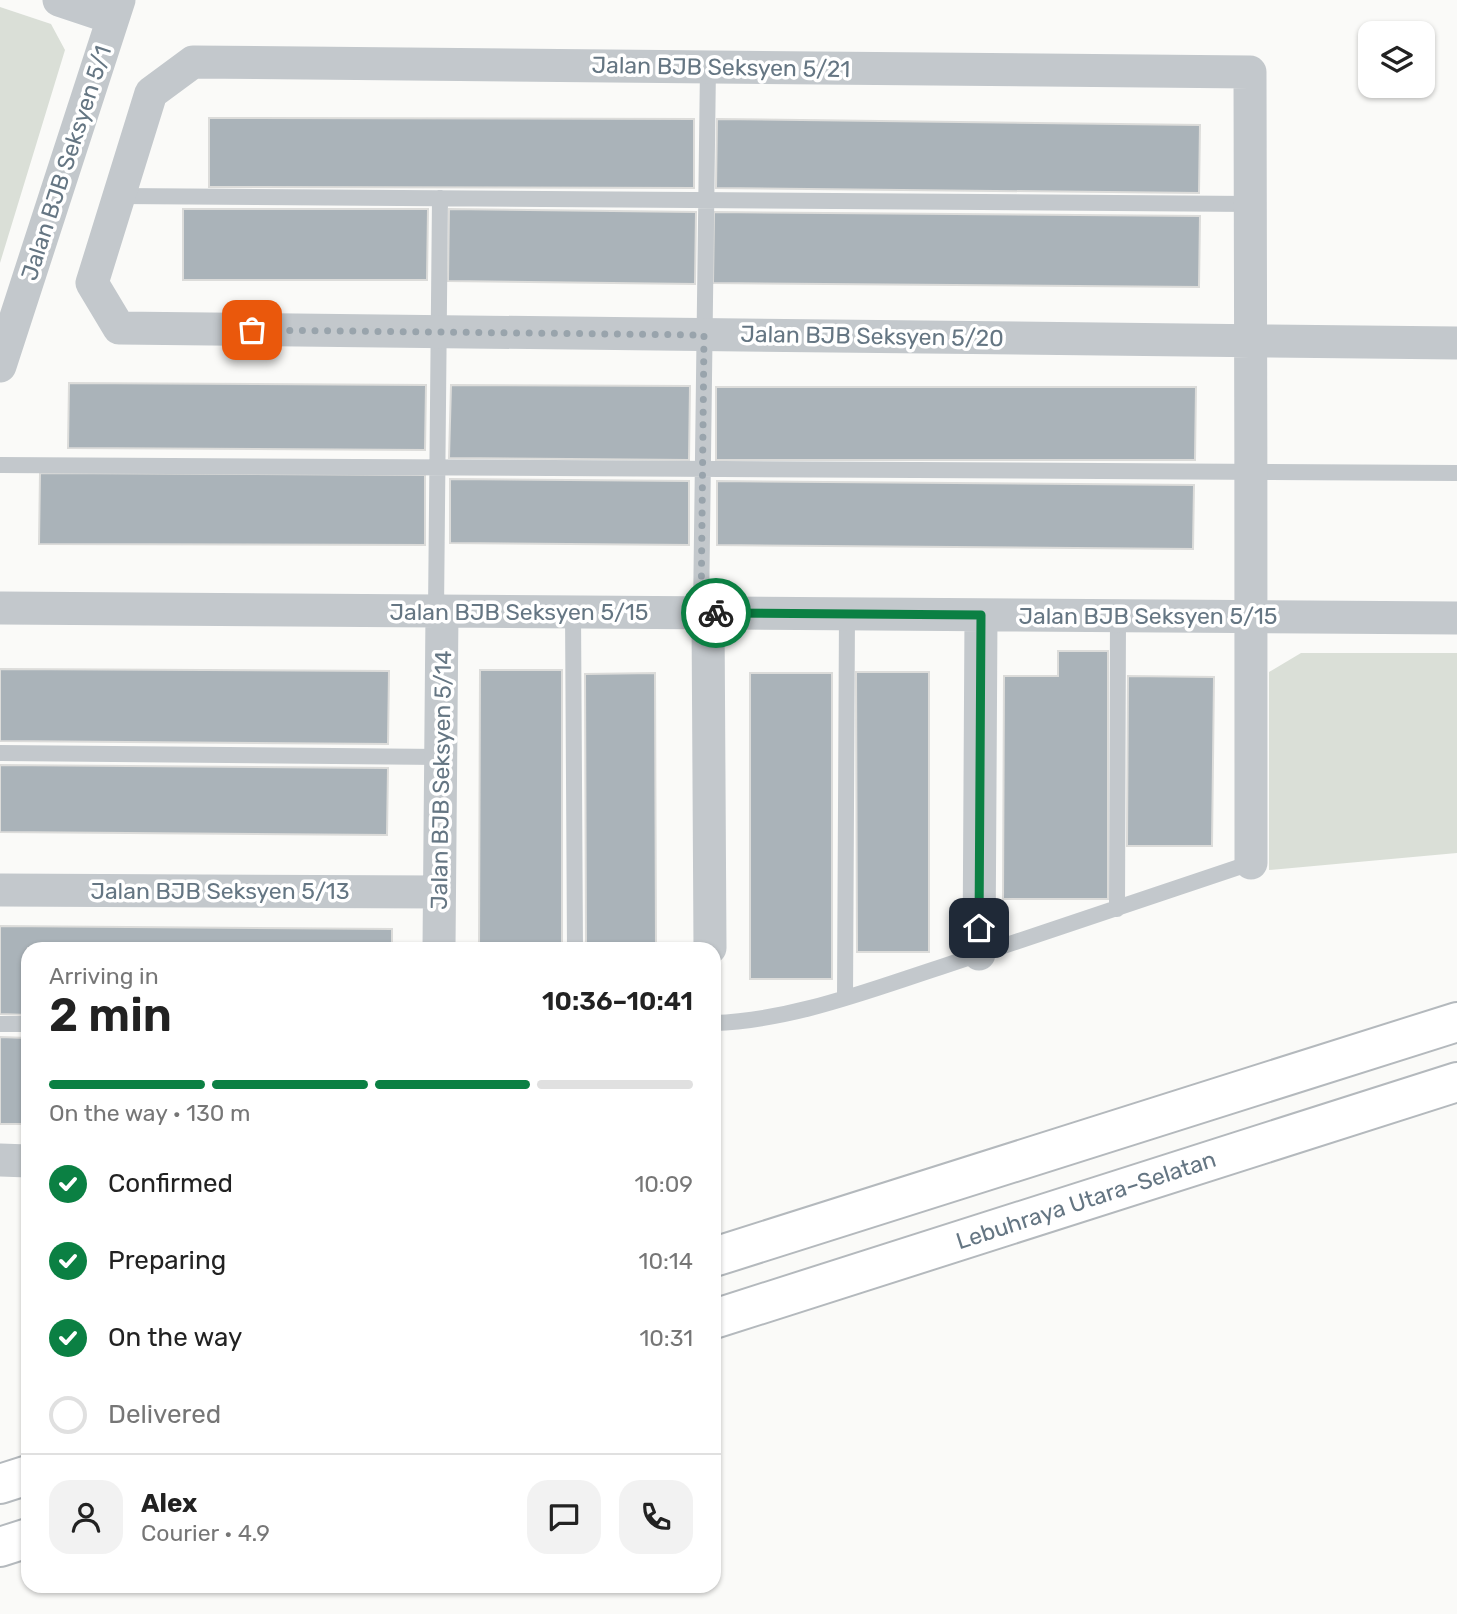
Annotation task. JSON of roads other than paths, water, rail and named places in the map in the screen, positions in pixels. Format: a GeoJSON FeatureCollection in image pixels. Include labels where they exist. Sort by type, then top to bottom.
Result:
{"type":"FeatureCollection","features":[{"type":"Feature","properties":{"kind":"highway"},"geometry":{"type":"LineString","coordinates":[[721,1255],[1457,1022]]}},
{"type":"Feature","properties":{"kind":"highway","name":"Lebuhraya Utara–Selatan"},"geometry":{"type":"LineString","coordinates":[[721,1317],[1457,1082]]}},
{"type":"Feature","properties":{"kind":"highway"},"geometry":{"type":"LineString","coordinates":[[0,1484],[21,1477]]}},
{"type":"Feature","properties":{"kind":"highway"},"geometry":{"type":"LineString","coordinates":[[0,1547],[21,1540]]}},
{"type":"Feature","properties":{"kind":"street"},"geometry":{"type":"LineString","coordinates":[[59,0],[116,9]]}},
{"type":"Feature","properties":{"kind":"street","name":"Jalan BJB Seksyen 5/1"},"geometry":{"type":"LineString","coordinates":[[0,366],[116,9]]}},
{"type":"Feature","properties":{"kind":"street","name":"Jalan BJB Seksyen 5/21"},"geometry":{"type":"LineString","coordinates":[[120,196],[151,93],[193,62],[1250,72],[1250,204]]}},
{"type":"Feature","properties":{"kind":"street","name":"Jalan BJB Seksyen 5/20"},"geometry":{"type":"LineString","coordinates":[[120,196],[92,283],[119,328],[1457,342]]}},
{"type":"Feature","properties":{"kind":"street"},"geometry":{"type":"LineString","coordinates":[[1250,204],[1251,863]]}},
{"type":"Feature","properties":{"kind":"street","name":"Jalan BJB Seksyen 5/15"},"geometry":{"type":"LineString","coordinates":[[0,608],[1457,618]]}},
{"type":"Feature","properties":{"kind":"street","name":"Jalan BJB Seksyen 5/14"},"geometry":{"type":"LineString","coordinates":[[439,611],[439,942]]}},
{"type":"Feature","properties":{"kind":"street"},"geometry":{"type":"LineString","coordinates":[[704,613],[710,942]]}},
{"type":"Feature","properties":{"kind":"street"},"geometry":{"type":"LineString","coordinates":[[979,954],[981,615]]}},
{"type":"Feature","properties":{"kind":"street","name":"Jalan BJB Seksyen 5/13"},"geometry":{"type":"LineString","coordinates":[[0,890],[439,892]]}},
{"type":"Feature","properties":{"kind":"street"},"geometry":{"type":"LineString","coordinates":[[0,1160],[21,1161]]}},
{"type":"Feature","properties":{"kind":"lane"},"geometry":{"type":"LineString","coordinates":[[704,613],[702,469],[708,66]]}},
{"type":"Feature","properties":{"kind":"lane"},"geometry":{"type":"LineString","coordinates":[[120,196],[1250,204]]}},
{"type":"Feature","properties":{"kind":"lane"},"geometry":{"type":"LineString","coordinates":[[439,611],[440,198]]}},
{"type":"Feature","properties":{"kind":"lane"},"geometry":{"type":"LineString","coordinates":[[0,465],[1457,473]]}},
{"type":"Feature","properties":{"kind":"lane"},"geometry":{"type":"LineString","coordinates":[[573,612],[575,942]]}},
{"type":"Feature","properties":{"kind":"lane"},"geometry":{"type":"LineString","coordinates":[[845,998],[847,614]]}},
{"type":"Feature","properties":{"kind":"lane"},"geometry":{"type":"LineString","coordinates":[[1117,909],[1118,616]]}},
{"type":"Feature","properties":{"kind":"lane"},"geometry":{"type":"LineString","coordinates":[[0,753],[441,757]]}},
{"type":"Feature","properties":{"kind":"lane"},"geometry":{"type":"LineString","coordinates":[[721,1023],[796,1013],[1251,863]]}},
{"type":"Feature","properties":{"kind":"lane"},"geometry":{"type":"LineString","coordinates":[[0,1024],[21,1024]]}}]}
